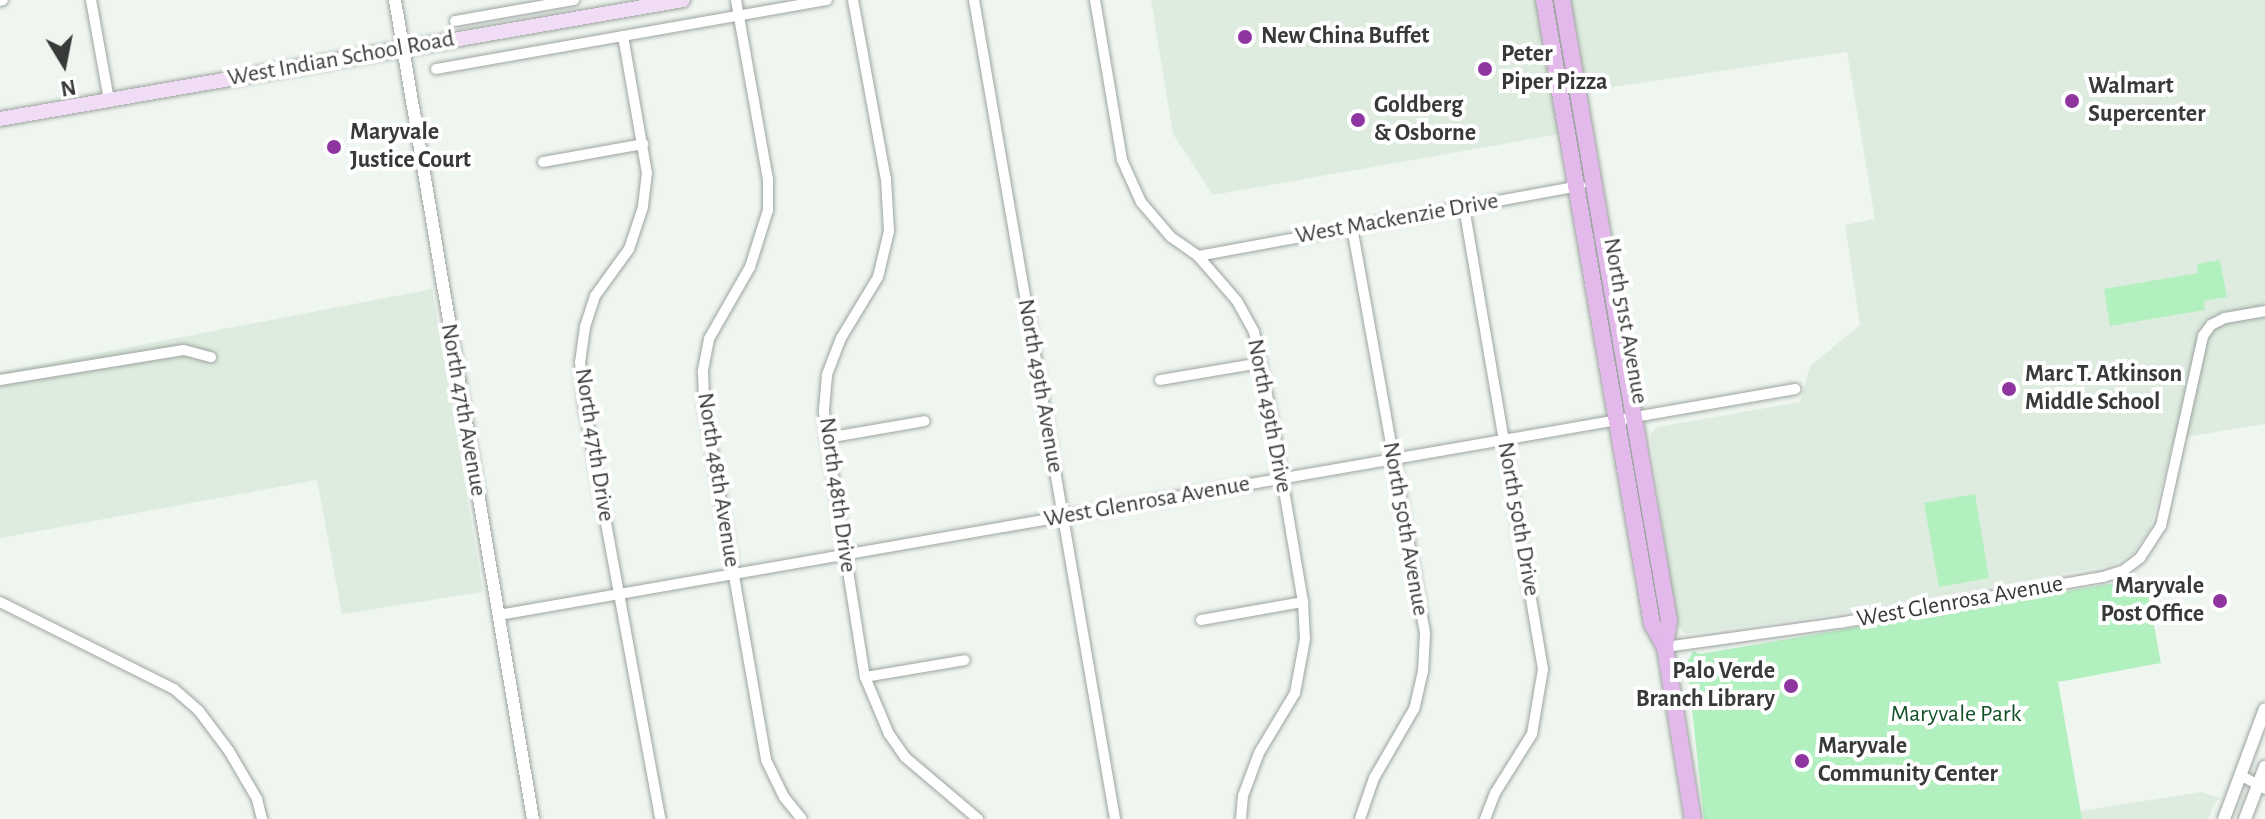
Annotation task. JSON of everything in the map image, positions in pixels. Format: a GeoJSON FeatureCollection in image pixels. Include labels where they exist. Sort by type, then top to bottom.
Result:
{"type":"FeatureCollection","features":[{"type":"Feature","properties":{"kind":"main road","name":"West Indian School Road"},"geometry":{"type":"LineString","coordinates":[[0,119],[404,48],[632,4],[683,0]]}},
{"type":"Feature","properties":{"kind":"main road","name":"North 51st Avenue"},"geometry":{"type":"LineString","coordinates":[[1544,0],[1652,624],[1665,647]]}},
{"type":"Feature","properties":{"kind":"main road","name":"North 51st Avenue"},"geometry":{"type":"LineString","coordinates":[[1562,0],[1596,183],[1669,621],[1665,647],[1693,819]]}},
{"type":"Feature","properties":{"kind":"street"},"geometry":{"type":"LineString","coordinates":[[91,0],[109,100]]}},
{"type":"Feature","properties":{"kind":"street","name":"North 47th Avenue"},"geometry":{"type":"LineString","coordinates":[[395,0],[533,819]]}},
{"type":"Feature","properties":{"kind":"street","name":"West Indian School Road"},"geometry":{"type":"LineString","coordinates":[[455,21],[515,5],[574,0]]}},
{"type":"Feature","properties":{"kind":"street","name":"North 48th Avenue"},"geometry":{"type":"LineString","coordinates":[[736,0],[768,179],[768,210],[750,267],[709,339],[703,371],[704,404],[766,760],[784,797],[802,819]]}},
{"type":"Feature","properties":{"kind":"street","name":"West Indian School Road"},"geometry":{"type":"LineString","coordinates":[[436,69],[827,0]]}},
{"type":"Feature","properties":{"kind":"street","name":"North 48th Drive"},"geometry":{"type":"LineString","coordinates":[[853,0],[886,179],[889,231],[878,277],[841,338],[827,375],[824,412],[827,438],[865,677],[889,734],[905,757],[978,819]]}},
{"type":"Feature","properties":{"kind":"street","name":"North 49th Avenue"},"geometry":{"type":"LineString","coordinates":[[974,0],[1115,819]]}},
{"type":"Feature","properties":{"kind":"street","name":"North 49th Drive"},"geometry":{"type":"LineString","coordinates":[[1095,0],[1122,160],[1141,202],[1171,237],[1198,256],[1237,301],[1254,332],[1261,363],[1303,602],[1305,639],[1295,693],[1259,753],[1243,796],[1241,819]]}},
{"type":"Feature","properties":{"kind":"street","name":"North 47th Drive"},"geometry":{"type":"LineString","coordinates":[[623,36],[647,173],[643,207],[629,249],[595,296],[580,362],[660,819]]}},
{"type":"Feature","properties":{"kind":"street"},"geometry":{"type":"LineString","coordinates":[[543,162],[643,144]]}},
{"type":"Feature","properties":{"kind":"street","name":"West Mackenzie Drive"},"geometry":{"type":"LineString","coordinates":[[1198,256],[1596,183]]}},
{"type":"Feature","properties":{"kind":"street","name":"North 50th Drive"},"geometry":{"type":"LineString","coordinates":[[1464,207],[1543,669],[1532,734],[1495,793],[1485,819]]}},
{"type":"Feature","properties":{"kind":"street","name":"North 50th Avenue"},"geometry":{"type":"LineString","coordinates":[[1352,227],[1425,634],[1423,671],[1414,709],[1374,778],[1360,819]]}},
{"type":"Feature","properties":{"kind":"street","name":"West Glenrosa Avenue"},"geometry":{"type":"LineString","coordinates":[[1665,647],[1839,623],[2103,577],[2124,570],[2148,548],[2161,526],[2203,336],[2211,325],[2225,318],[2265,311]]}},
{"type":"Feature","properties":{"kind":"street"},"geometry":{"type":"LineString","coordinates":[[0,380],[184,350],[211,357]]}},
{"type":"Feature","properties":{"kind":"street"},"geometry":{"type":"LineString","coordinates":[[1160,380],[1261,363]]}},
{"type":"Feature","properties":{"kind":"street","name":"West Glenrosa Avenue"},"geometry":{"type":"LineString","coordinates":[[499,615],[1795,389]]}},
{"type":"Feature","properties":{"kind":"street"},"geometry":{"type":"LineString","coordinates":[[827,438],[925,421]]}},
{"type":"Feature","properties":{"kind":"street"},"geometry":{"type":"LineString","coordinates":[[0,602],[174,689],[199,711],[229,751],[257,799],[262,819]]}},
{"type":"Feature","properties":{"kind":"street"},"geometry":{"type":"LineString","coordinates":[[1201,620],[1303,602]]}},
{"type":"Feature","properties":{"kind":"street"},"geometry":{"type":"LineString","coordinates":[[865,677],[965,660]]}},
{"type":"Feature","properties":{"kind":"street"},"geometry":{"type":"LineString","coordinates":[[2224,819],[2265,709]]}},
{"type":"Feature","properties":{"kind":"street"},"geometry":{"type":"LineString","coordinates":[[2245,819],[2262,788],[2265,767]]}},
{"type":"Feature","properties":{"kind":"street"},"geometry":{"type":"LineString","coordinates":[[2242,776],[2262,788]]}},
{"type":"Feature","properties":{"kind":"shaded area"},"geometry":{"type":"Polygon","coordinates":[[[1151,0],[1537,0],[1560,134],[1213,195],[1173,134],[1151,0]]]}},
{"type":"Feature","properties":{"kind":"shaded area"},"geometry":{"type":"Polygon","coordinates":[[[1570,0],[2265,0],[2265,424],[2174,439],[2150,529],[2132,554],[2112,565],[1823,616],[1686,634],[1676,624],[1650,434],[1657,427],[1800,402],[1810,366],[1860,325],[1845,225],[1875,219],[1847,52],[1587,91],[1570,0]]]}},
{"type":"Feature","properties":{"kind":"shaded area"},"geometry":{"type":"Polygon","coordinates":[[[432,289],[483,592],[342,614],[317,480],[0,538],[0,372],[432,289]]]}},
{"type":"Feature","properties":{"kind":"shaded area"},"geometry":{"type":"Polygon","coordinates":[[[2201,792],[2221,798],[2215,802],[2208,819],[2082,819],[2080,811],[2201,792]]]}},
{"type":"Feature","properties":{"kind":"green space"},"geometry":{"type":"Polygon","coordinates":[[[2220,260],[2227,297],[2204,301],[2205,310],[2110,326],[2104,289],[2198,273],[2197,264],[2220,260]]]}},
{"type":"Feature","properties":{"kind":"green space"},"geometry":{"type":"Polygon","coordinates":[[[1975,494],[1989,578],[1939,587],[1924,503],[1975,494]]]}},
{"type":"Feature","properties":{"kind":"green space","name":"Maryvale Park"},"geometry":{"type":"Polygon","coordinates":[[[2145,578],[2161,663],[2058,682],[2082,819],[1704,819],[1687,663],[1693,651],[1700,654],[2145,578]]]}},
{"type":"Feature","properties":{"kind":"place","name":"New China Buffet"},"geometry":{"type":"Point","coordinates":[1245,37]}},
{"type":"Feature","properties":{"kind":"place","name":"Peter Piper Pizza"},"geometry":{"type":"Point","coordinates":[1485,69]}},
{"type":"Feature","properties":{"kind":"place","name":"Walmart Supercenter"},"geometry":{"type":"Point","coordinates":[2072,101]}},
{"type":"Feature","properties":{"kind":"place","name":"Goldberg & Osborne"},"geometry":{"type":"Point","coordinates":[1358,120]}},
{"type":"Feature","properties":{"kind":"place","name":"Maryvale Justice Court"},"geometry":{"type":"Point","coordinates":[334,147]}},
{"type":"Feature","properties":{"kind":"place","name":"Marc T. Atkinson Middle School"},"geometry":{"type":"Point","coordinates":[2009,389]}},
{"type":"Feature","properties":{"kind":"place","name":"Maryvale Post Office"},"geometry":{"type":"Point","coordinates":[2220,601]}},
{"type":"Feature","properties":{"kind":"place","name":"Palo Verde Branch Library"},"geometry":{"type":"Point","coordinates":[1791,686]}},
{"type":"Feature","properties":{"kind":"place","name":"Maryvale Community Center"},"geometry":{"type":"Point","coordinates":[1802,761]}}]}
